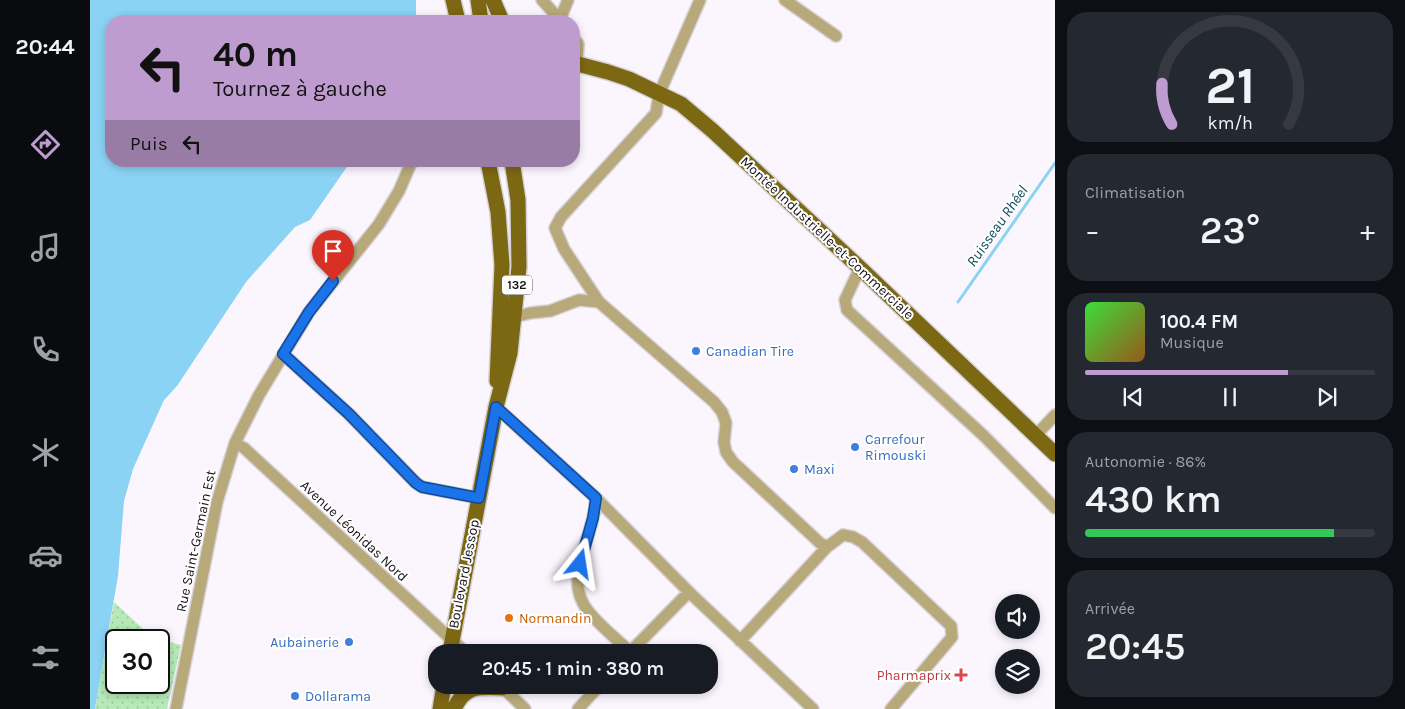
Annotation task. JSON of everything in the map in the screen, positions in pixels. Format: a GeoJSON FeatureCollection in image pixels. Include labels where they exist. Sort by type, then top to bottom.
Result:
{"type":"FeatureCollection","features":[{"type":"Feature","properties":{"kind":"main road"},"geometry":{"type":"LineString","coordinates":[[453,0],[457,15]]}},
{"type":"Feature","properties":{"kind":"main road"},"geometry":{"type":"LineString","coordinates":[[478,0],[480,15]]}},
{"type":"Feature","properties":{"kind":"main road"},"geometry":{"type":"LineString","coordinates":[[493,0],[499,15]]}},
{"type":"Feature","properties":{"kind":"main road","name":"Montée Industrielle-et-Commerciale"},"geometry":{"type":"LineString","coordinates":[[580,65],[624,77],[682,104],[860,268],[1055,454]]}},
{"type":"Feature","properties":{"kind":"main road","name":"Boulevard Jessop"},"geometry":{"type":"LineString","coordinates":[[489,167],[498,212],[502,264],[496,407]]}},
{"type":"Feature","properties":{"kind":"main road","name":"Boulevard Jessop"},"geometry":{"type":"LineString","coordinates":[[452,644],[496,407],[510,353],[519,267],[518,200],[513,167]]}},
{"type":"Feature","properties":{"kind":"main road"},"geometry":{"type":"LineString","coordinates":[[440,709],[442,694]]}},
{"type":"Feature","properties":{"kind":"main road"},"geometry":{"type":"LineString","coordinates":[[454,709],[464,694]]}},
{"type":"Feature","properties":{"kind":"street"},"geometry":{"type":"LineString","coordinates":[[542,0],[556,15]]}},
{"type":"Feature","properties":{"kind":"street"},"geometry":{"type":"LineString","coordinates":[[563,15],[568,0]]}},
{"type":"Feature","properties":{"kind":"street"},"geometry":{"type":"LineString","coordinates":[[700,0],[659,94],[656,113],[561,217],[555,228],[564,249],[600,302],[714,402],[722,412],[726,423],[724,442],[726,452],[732,462],[820,543],[828,547]]}},
{"type":"Feature","properties":{"kind":"street"},"geometry":{"type":"LineString","coordinates":[[785,0],[836,36]]}},
{"type":"Feature","properties":{"kind":"street","name":"Rue Saint-Germain Est"},"geometry":{"type":"LineString","coordinates":[[176,709],[218,502],[235,443],[259,395],[309,312],[379,224],[399,191],[409,167]]}},
{"type":"Feature","properties":{"kind":"street"},"geometry":{"type":"LineString","coordinates":[[860,268],[844,300],[847,310],[984,436],[1055,508]]}},
{"type":"Feature","properties":{"kind":"street"},"geometry":{"type":"LineString","coordinates":[[514,317],[550,311],[579,300],[600,302]]}},
{"type":"Feature","properties":{"kind":"street"},"geometry":{"type":"LineString","coordinates":[[283,354],[349,414],[416,483],[422,487],[479,498]]}},
{"type":"Feature","properties":{"kind":"street"},"geometry":{"type":"LineString","coordinates":[[496,407],[596,498],[689,592],[813,709]]}},
{"type":"Feature","properties":{"kind":"street"},"geometry":{"type":"LineString","coordinates":[[1035,436],[1055,415]]}},
{"type":"Feature","properties":{"kind":"street","name":"Avenue Léonidas Nord"},"geometry":{"type":"LineString","coordinates":[[235,443],[244,448],[448,644]]}},
{"type":"Feature","properties":{"kind":"street"},"geometry":{"type":"LineString","coordinates":[[596,498],[593,518],[577,574],[578,589],[588,612],[622,644]]}},
{"type":"Feature","properties":{"kind":"street"},"geometry":{"type":"LineString","coordinates":[[740,640],[828,547],[843,535],[853,537],[862,542],[951,626],[952,637],[891,709]]}},
{"type":"Feature","properties":{"kind":"street"},"geometry":{"type":"LineString","coordinates":[[638,644],[689,592]]}},
{"type":"Feature","properties":{"kind":"street"},"geometry":{"type":"LineString","coordinates":[[510,694],[526,709]]}},
{"type":"Feature","properties":{"kind":"street"},"geometry":{"type":"LineString","coordinates":[[578,709],[592,694]]}},
{"type":"Feature","properties":{"kind":"green space"},"geometry":{"type":"Polygon","coordinates":[[[114,602],[143,629],[109,629],[114,602]]]}},
{"type":"Feature","properties":{"kind":"green space"},"geometry":{"type":"Polygon","coordinates":[[[170,642],[181,645],[167,709],[95,709],[105,653],[105,694],[170,694],[170,642]]]}},
{"type":"Feature","properties":{"kind":"water"},"geometry":{"type":"Polygon","coordinates":[[[90,0],[416,0],[416,15],[105,15],[105,167],[347,167],[310,220],[295,227],[246,282],[177,386],[164,400],[133,469],[124,501],[118,576],[109,629],[105,629],[105,651],[95,709],[90,709],[90,0]]]}},
{"type":"Feature","properties":{"kind":"waterway","name":"Ruisseau Rhéel"},"geometry":{"type":"LineString","coordinates":[[958,302],[1055,163]]}},
{"type":"Feature","properties":{"kind":"place","name":"Canadian Tire"},"geometry":{"type":"Point","coordinates":[696,351]}},
{"type":"Feature","properties":{"kind":"place","name":"Carrefour Rimouski"},"geometry":{"type":"Point","coordinates":[855,447]}},
{"type":"Feature","properties":{"kind":"place","name":"Maxi"},"geometry":{"type":"Point","coordinates":[794,469]}},
{"type":"Feature","properties":{"kind":"place","name":"Normandin"},"geometry":{"type":"Point","coordinates":[509,618]}},
{"type":"Feature","properties":{"kind":"place","name":"Aubainerie"},"geometry":{"type":"Point","coordinates":[349,642]}},
{"type":"Feature","properties":{"kind":"place","name":"Pharmaprix"},"geometry":{"type":"Point","coordinates":[961,675]}},
{"type":"Feature","properties":{"kind":"place","name":"Dollarama"},"geometry":{"type":"Point","coordinates":[295,696]}},
{"type":"Feature","properties":{"kind":"route"},"geometry":{"type":"LineString","coordinates":[[333,281],[309,312],[283,354],[349,414],[422,487],[479,498],[496,407],[596,498],[593,518],[580,564]]}}]}
